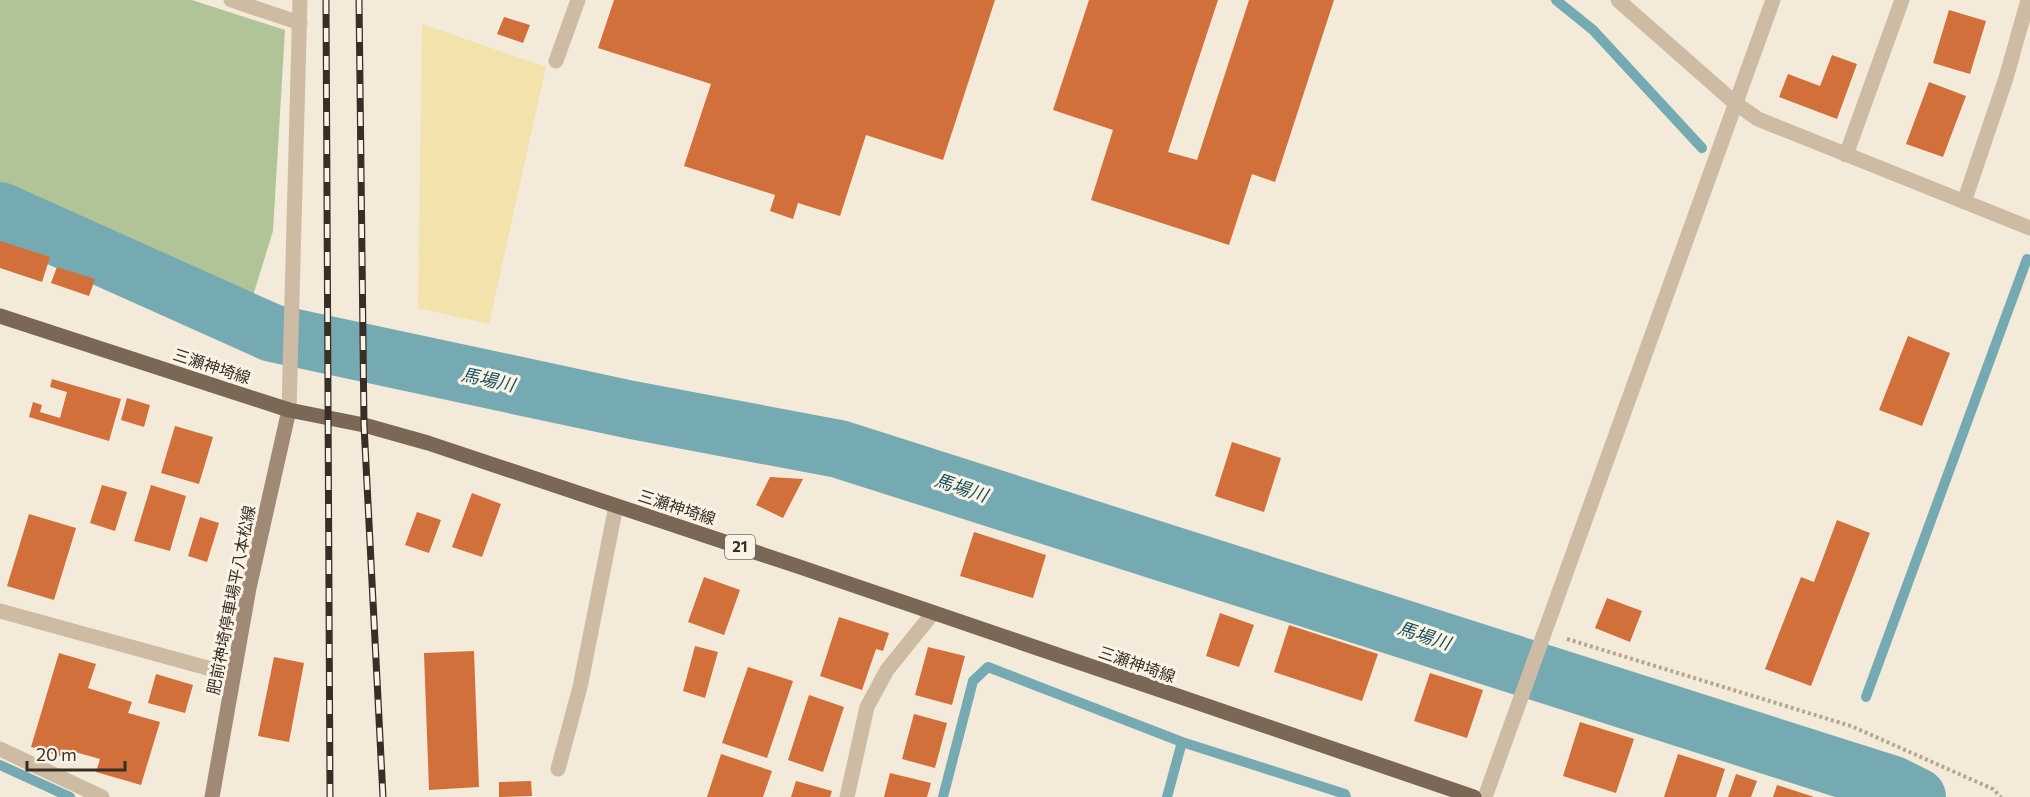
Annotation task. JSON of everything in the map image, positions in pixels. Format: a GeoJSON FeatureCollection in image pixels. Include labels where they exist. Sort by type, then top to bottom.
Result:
{"type":"FeatureCollection","features":[{"type":"Feature","properties":{"kind":"main road","name":"三瀬神埼線"},"geometry":{"type":"LineString","coordinates":[[0,316],[289,411],[364,425],[417,440],[933,613],[1454,794],[1474,797]]}},
{"type":"Feature","properties":{"kind":"main road","name":"肥前神埼停車場平八本松線"},"geometry":{"type":"LineString","coordinates":[[212,797],[249,588],[289,411]]}},
{"type":"Feature","properties":{"kind":"street"},"geometry":{"type":"LineString","coordinates":[[231,0],[300,23]]}},
{"type":"Feature","properties":{"kind":"street"},"geometry":{"type":"LineString","coordinates":[[289,411],[300,0]]}},
{"type":"Feature","properties":{"kind":"street"},"geometry":{"type":"LineString","coordinates":[[556,61],[578,0]]}},
{"type":"Feature","properties":{"kind":"street"},"geometry":{"type":"LineString","coordinates":[[1618,0],[1735,103],[1758,119],[2030,228]]}},
{"type":"Feature","properties":{"kind":"street"},"geometry":{"type":"LineString","coordinates":[[1485,797],[1518,700],[1773,0]]}},
{"type":"Feature","properties":{"kind":"street"},"geometry":{"type":"LineString","coordinates":[[1846,154],[1902,0]]}},
{"type":"Feature","properties":{"kind":"street"},"geometry":{"type":"LineString","coordinates":[[1964,202],[2006,78],[2028,0]]}},
{"type":"Feature","properties":{"kind":"street"},"geometry":{"type":"LineString","coordinates":[[558,769],[580,687],[616,506]]}},
{"type":"Feature","properties":{"kind":"street"},"geometry":{"type":"LineString","coordinates":[[0,611],[233,675]]}},
{"type":"Feature","properties":{"kind":"street"},"geometry":{"type":"LineString","coordinates":[[847,797],[867,707],[887,670],[933,613]]}},
{"type":"Feature","properties":{"kind":"street"},"geometry":{"type":"LineString","coordinates":[[0,749],[102,797]]}},
{"type":"Feature","properties":{"kind":"path"},"geometry":{"type":"LineString","coordinates":[[1543,632],[1851,726],[1993,789],[2001,797]]}},
{"type":"Feature","properties":{"kind":"green space"},"geometry":{"type":"Polygon","coordinates":[[[0,0],[192,0],[285,30],[273,231],[252,299],[0,188],[0,0]]]}},
{"type":"Feature","properties":{"kind":"sand"},"geometry":{"type":"Polygon","coordinates":[[[422,24],[546,67],[489,324],[418,308],[422,24]]]}},
{"type":"Feature","properties":{"kind":"building"},"geometry":{"type":"Polygon","coordinates":[[[614,0],[995,0],[943,160],[866,135],[840,216],[798,203],[793,219],[770,211],[775,195],[684,166],[711,84],[598,48],[614,0]]]}},
{"type":"Feature","properties":{"kind":"building"},"geometry":{"type":"Polygon","coordinates":[[[1089,0],[1218,0],[1168,152],[1197,160],[1249,0],[1334,0],[1275,182],[1252,174],[1229,245],[1091,200],[1113,130],[1053,110],[1089,0]]]}},
{"type":"Feature","properties":{"kind":"building"},"geometry":{"type":"Polygon","coordinates":[[[1949,10],[1986,21],[1970,74],[1933,63],[1949,10]]]}},
{"type":"Feature","properties":{"kind":"building"},"geometry":{"type":"Polygon","coordinates":[[[504,17],[530,25],[523,43],[497,34],[504,17]]]}},
{"type":"Feature","properties":{"kind":"building"},"geometry":{"type":"Polygon","coordinates":[[[1832,55],[1857,64],[1837,119],[1779,97],[1788,74],[1820,86],[1832,55]]]}},
{"type":"Feature","properties":{"kind":"building"},"geometry":{"type":"Polygon","coordinates":[[[1929,82],[1966,96],[1943,157],[1906,144],[1929,82]]]}},
{"type":"Feature","properties":{"kind":"building"},"geometry":{"type":"Polygon","coordinates":[[[0,241],[50,257],[42,282],[0,268],[0,241]]]}},
{"type":"Feature","properties":{"kind":"building"},"geometry":{"type":"Polygon","coordinates":[[[57,267],[95,279],[89,296],[51,283],[57,267]]]}},
{"type":"Feature","properties":{"kind":"building"},"geometry":{"type":"Polygon","coordinates":[[[1908,336],[1950,353],[1922,426],[1879,410],[1908,336]]]}},
{"type":"Feature","properties":{"kind":"building"},"geometry":{"type":"Polygon","coordinates":[[[52,379],[121,399],[109,441],[29,417],[33,402],[42,405],[40,412],[60,418],[67,392],[50,387],[52,379]]]}},
{"type":"Feature","properties":{"kind":"building"},"geometry":{"type":"Polygon","coordinates":[[[127,398],[150,405],[144,427],[121,420],[127,398]]]}},
{"type":"Feature","properties":{"kind":"building"},"geometry":{"type":"Polygon","coordinates":[[[175,426],[213,437],[199,484],[161,473],[175,426]]]}},
{"type":"Feature","properties":{"kind":"building"},"geometry":{"type":"Polygon","coordinates":[[[1232,442],[1281,458],[1264,512],[1215,496],[1232,442]]]}},
{"type":"Feature","properties":{"kind":"building"},"geometry":{"type":"Polygon","coordinates":[[[770,477],[803,479],[783,518],[756,505],[770,477]]]}},
{"type":"Feature","properties":{"kind":"building"},"geometry":{"type":"Polygon","coordinates":[[[102,485],[127,492],[115,531],[90,523],[102,485]]]}},
{"type":"Feature","properties":{"kind":"building"},"geometry":{"type":"Polygon","coordinates":[[[151,485],[186,496],[170,551],[134,541],[151,485]]]}},
{"type":"Feature","properties":{"kind":"building"},"geometry":{"type":"Polygon","coordinates":[[[472,493],[501,504],[482,557],[452,547],[472,493]]]}},
{"type":"Feature","properties":{"kind":"building"},"geometry":{"type":"Polygon","coordinates":[[[417,512],[441,520],[429,553],[405,545],[417,512]]]}},
{"type":"Feature","properties":{"kind":"building"},"geometry":{"type":"Polygon","coordinates":[[[29,514],[76,528],[54,600],[7,586],[29,514]]]}},
{"type":"Feature","properties":{"kind":"building"},"geometry":{"type":"Polygon","coordinates":[[[200,517],[219,523],[207,562],[188,556],[200,517]]]}},
{"type":"Feature","properties":{"kind":"building"},"geometry":{"type":"Polygon","coordinates":[[[1837,520],[1870,533],[1811,686],[1765,669],[1801,577],[1814,582],[1837,520]]]}},
{"type":"Feature","properties":{"kind":"building"},"geometry":{"type":"Polygon","coordinates":[[[974,532],[1046,555],[1033,598],[960,576],[974,532]]]}},
{"type":"Feature","properties":{"kind":"building"},"geometry":{"type":"Polygon","coordinates":[[[704,577],[740,590],[724,635],[688,622],[704,577]]]}},
{"type":"Feature","properties":{"kind":"building"},"geometry":{"type":"Polygon","coordinates":[[[1607,598],[1642,611],[1630,642],[1595,628],[1607,598]]]}},
{"type":"Feature","properties":{"kind":"building"},"geometry":{"type":"Polygon","coordinates":[[[1220,613],[1254,625],[1239,667],[1206,656],[1220,613]]]}},
{"type":"Feature","properties":{"kind":"building"},"geometry":{"type":"Polygon","coordinates":[[[839,617],[889,633],[883,651],[876,649],[862,690],[820,676],[839,617]]]}},
{"type":"Feature","properties":{"kind":"building"},"geometry":{"type":"Polygon","coordinates":[[[1289,625],[1378,654],[1362,701],[1274,672],[1289,625]]]}},
{"type":"Feature","properties":{"kind":"building"},"geometry":{"type":"Polygon","coordinates":[[[695,646],[718,652],[705,698],[683,691],[695,646]]]}},
{"type":"Feature","properties":{"kind":"building"},"geometry":{"type":"Polygon","coordinates":[[[928,647],[965,656],[952,705],[915,695],[928,647]]]}},
{"type":"Feature","properties":{"kind":"building"},"geometry":{"type":"Polygon","coordinates":[[[474,651],[479,787],[429,790],[424,653],[474,651]]]}},
{"type":"Feature","properties":{"kind":"building"},"geometry":{"type":"Polygon","coordinates":[[[59,653],[96,664],[88,688],[132,702],[128,713],[160,722],[141,785],[96,772],[100,759],[75,752],[73,760],[31,747],[59,653]]]}},
{"type":"Feature","properties":{"kind":"building"},"geometry":{"type":"Polygon","coordinates":[[[274,657],[304,663],[289,742],[258,736],[274,657]]]}},
{"type":"Feature","properties":{"kind":"building"},"geometry":{"type":"Polygon","coordinates":[[[748,667],[793,681],[767,758],[722,743],[748,667]]]}},
{"type":"Feature","properties":{"kind":"building"},"geometry":{"type":"Polygon","coordinates":[[[1430,673],[1483,690],[1467,738],[1414,721],[1430,673]]]}},
{"type":"Feature","properties":{"kind":"building"},"geometry":{"type":"Polygon","coordinates":[[[156,674],[193,685],[185,713],[148,703],[156,674]]]}},
{"type":"Feature","properties":{"kind":"building"},"geometry":{"type":"Polygon","coordinates":[[[809,695],[844,707],[823,772],[788,760],[809,695]]]}},
{"type":"Feature","properties":{"kind":"building"},"geometry":{"type":"Polygon","coordinates":[[[914,714],[947,723],[935,768],[902,759],[914,714]]]}},
{"type":"Feature","properties":{"kind":"building"},"geometry":{"type":"Polygon","coordinates":[[[1580,722],[1634,739],[1616,793],[1563,776],[1580,722]]]}},
{"type":"Feature","properties":{"kind":"building"},"geometry":{"type":"Polygon","coordinates":[[[721,754],[772,771],[763,797],[707,797],[721,754]]]}},
{"type":"Feature","properties":{"kind":"building"},"geometry":{"type":"Polygon","coordinates":[[[1678,754],[1725,769],[1716,797],[1664,797],[1678,754]]]}},
{"type":"Feature","properties":{"kind":"building"},"geometry":{"type":"Polygon","coordinates":[[[890,773],[931,783],[927,797],[884,797],[890,773]]]}},
{"type":"Feature","properties":{"kind":"building"},"geometry":{"type":"Polygon","coordinates":[[[1736,774],[1757,781],[1751,797],[1728,797],[1736,774]]]}},
{"type":"Feature","properties":{"kind":"building"},"geometry":{"type":"Polygon","coordinates":[[[531,781],[532,796],[499,797],[499,782],[531,781]]]}},
{"type":"Feature","properties":{"kind":"building"},"geometry":{"type":"Polygon","coordinates":[[[796,781],[832,791],[830,797],[791,797],[796,781]]]}},
{"type":"Feature","properties":{"kind":"building"},"geometry":{"type":"Polygon","coordinates":[[[1777,785],[1814,797],[1773,797],[1777,785]]]}},
{"type":"Feature","properties":{"kind":"waterway"},"geometry":{"type":"LineString","coordinates":[[1556,0],[1593,30],[1702,148]]}},
{"type":"Feature","properties":{"kind":"waterway","name":"馬場川"},"geometry":{"type":"LineString","coordinates":[[0,211],[272,333],[632,410],[839,449],[1893,785],[1917,797]]}},
{"type":"Feature","properties":{"kind":"waterway"},"geometry":{"type":"LineString","coordinates":[[1866,697],[2027,259],[2030,260]]}},
{"type":"Feature","properties":{"kind":"waterway"},"geometry":{"type":"LineString","coordinates":[[943,797],[973,681],[988,667],[1182,742],[1345,794],[1346,797]]}},
{"type":"Feature","properties":{"kind":"waterway"},"geometry":{"type":"LineString","coordinates":[[1167,797],[1182,742]]}},
{"type":"Feature","properties":{"kind":"waterway"},"geometry":{"type":"LineString","coordinates":[[0,765],[70,797]]}},
{"type":"Feature","properties":{"kind":"railway"},"geometry":{"type":"LineString","coordinates":[[326,0],[330,797]]}},
{"type":"Feature","properties":{"kind":"railway"},"geometry":{"type":"LineString","coordinates":[[359,0],[364,425],[383,797]]}}]}
